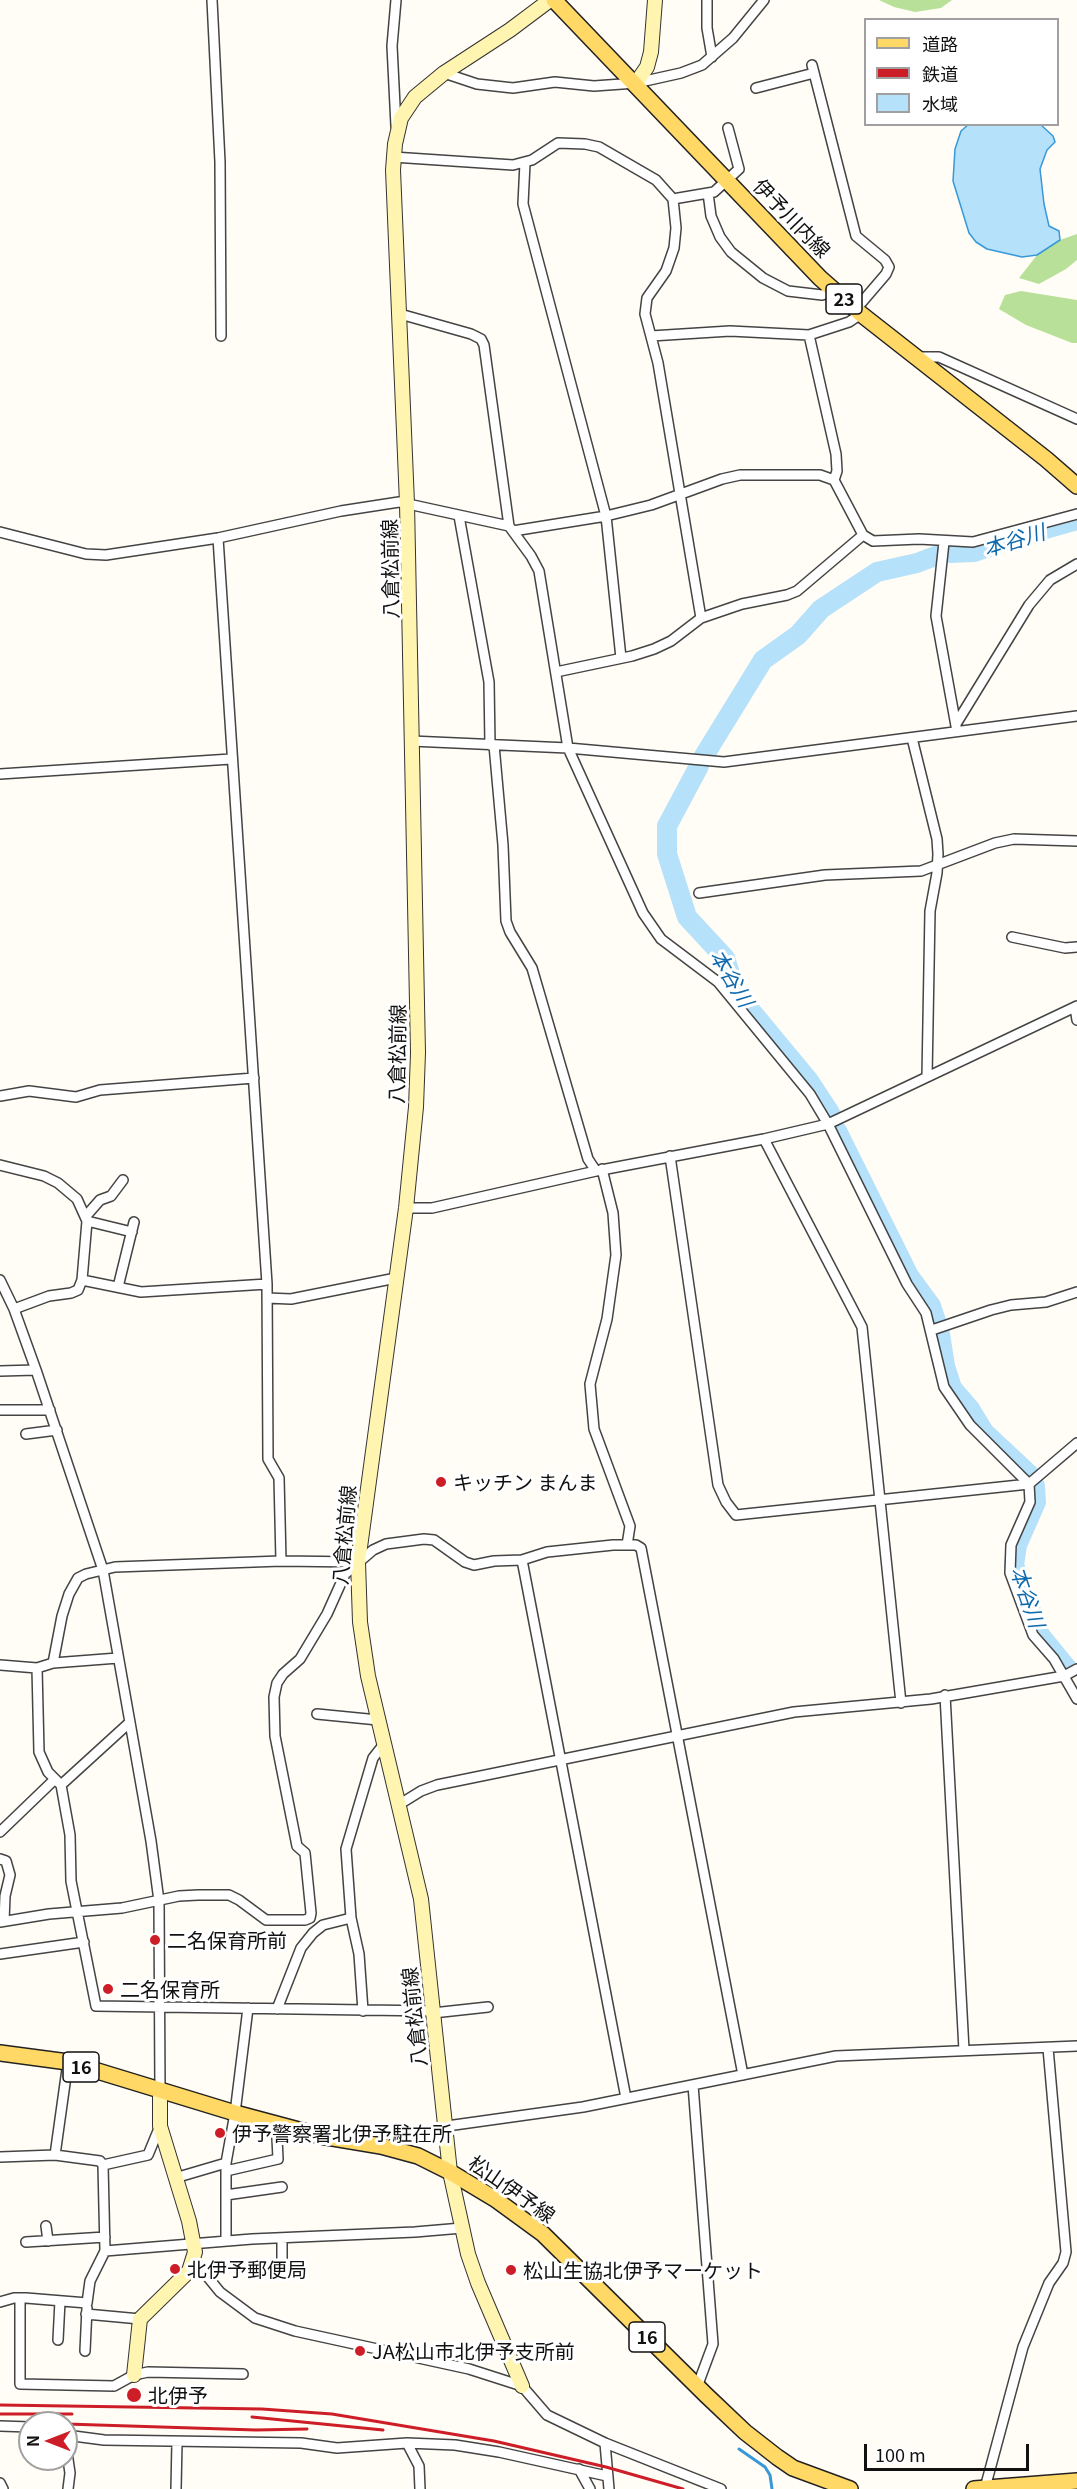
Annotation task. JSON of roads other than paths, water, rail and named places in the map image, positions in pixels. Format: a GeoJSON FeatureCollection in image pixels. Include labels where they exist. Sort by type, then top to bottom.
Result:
{"type":"FeatureCollection","features":[{"type":"Feature","properties":{"kind":"main road","name":"八倉松前線"},"geometry":{"type":"LineString","coordinates":[[522,2386],[485,2301],[468,2254],[450,2172],[447,2126],[421,1899],[378,1720],[360,1622],[358,1562],[406,1208],[416,1107],[418,1053],[407,503],[393,157],[396,131],[415,97],[444,73],[552,0]]}},
{"type":"Feature","properties":{"kind":"main road","name":"伊予川内線"},"geometry":{"type":"LineString","coordinates":[[552,0],[636,83],[762,219],[835,291],[1077,486]]}},
{"type":"Feature","properties":{"kind":"main road"},"geometry":{"type":"LineString","coordinates":[[636,83],[647,67],[651,52],[655,0]]}},
{"type":"Feature","properties":{"kind":"main road","name":"松山伊予線"},"geometry":{"type":"LineString","coordinates":[[0,2053],[68,2062],[160,2092],[321,2136],[381,2146],[418,2156],[450,2172],[495,2199],[543,2234],[745,2432],[793,2468],[850,2489]]}},
{"type":"Feature","properties":{"kind":"main road"},"geometry":{"type":"LineString","coordinates":[[134,2375],[140,2319],[189,2271],[194,2259],[195,2244],[160,2126],[160,2092]]}},
{"type":"Feature","properties":{"kind":"main road"},"geometry":{"type":"LineString","coordinates":[[975,2489],[1077,2481]]}},
{"type":"Feature","properties":{"kind":"street"},"geometry":{"type":"LineString","coordinates":[[212,0],[220,162],[221,336]]}},
{"type":"Feature","properties":{"kind":"street"},"geometry":{"type":"LineString","coordinates":[[396,0],[392,46],[396,131]]}},
{"type":"Feature","properties":{"kind":"street"},"geometry":{"type":"LineString","coordinates":[[707,0],[706,28],[712,57]]}},
{"type":"Feature","properties":{"kind":"street"},"geometry":{"type":"LineString","coordinates":[[444,73],[477,84],[513,88],[555,82],[594,86],[636,83],[693,70],[733,38],[764,0]]}},
{"type":"Feature","properties":{"kind":"street"},"geometry":{"type":"LineString","coordinates":[[651,336],[730,331],[809,335],[849,322],[859,312],[889,267],[885,260],[856,237],[813,69],[756,88]]}},
{"type":"Feature","properties":{"kind":"street"},"geometry":{"type":"LineString","coordinates":[[673,199],[708,193],[719,188],[739,169],[728,128]]}},
{"type":"Feature","properties":{"kind":"street"},"geometry":{"type":"LineString","coordinates":[[393,157],[504,165],[525,162],[558,143],[568,142],[599,147],[656,180],[673,199],[676,228],[674,248],[666,271],[647,298],[645,305],[658,363],[701,618]]}},
{"type":"Feature","properties":{"kind":"street"},"geometry":{"type":"LineString","coordinates":[[525,162],[523,204],[606,516],[621,658]]}},
{"type":"Feature","properties":{"kind":"street"},"geometry":{"type":"LineString","coordinates":[[708,193],[711,216],[720,237],[731,252],[756,272],[788,291],[822,295],[835,291]]}},
{"type":"Feature","properties":{"kind":"street"},"geometry":{"type":"LineString","coordinates":[[400,314],[471,334],[481,339],[484,345],[511,528],[539,571],[568,748],[651,926],[661,939],[718,982],[810,1094],[828,1124],[907,1284],[926,1313],[932,1330],[940,1376],[954,1402],[970,1425],[1029,1484],[1030,1502],[1011,1545],[1010,1573],[1033,1635],[1054,1659],[1077,1699]]}},
{"type":"Feature","properties":{"kind":"street"},"geometry":{"type":"LineString","coordinates":[[809,335],[836,454],[837,471],[834,480]]}},
{"type":"Feature","properties":{"kind":"street"},"geometry":{"type":"LineString","coordinates":[[919,357],[939,357],[1077,419]]}},
{"type":"Feature","properties":{"kind":"street"},"geometry":{"type":"LineString","coordinates":[[0,532],[86,554],[106,555],[218,538],[392,502],[407,503],[511,528],[606,516],[681,495],[722,479],[740,475],[820,475],[834,480],[863,535],[873,541],[919,539],[973,542],[1077,514]]}},
{"type":"Feature","properties":{"kind":"street"},"geometry":{"type":"LineString","coordinates":[[459,516],[489,682],[492,745],[503,845],[506,921],[510,932],[532,968],[588,1159],[599,1170],[613,1213],[616,1255],[607,1319],[590,1384],[594,1429],[630,1526],[627,1545]]}},
{"type":"Feature","properties":{"kind":"street"},"geometry":{"type":"LineString","coordinates":[[556,672],[621,658],[671,641],[701,618],[742,604],[797,591],[863,535]]}},
{"type":"Feature","properties":{"kind":"street"},"geometry":{"type":"LineString","coordinates":[[218,538],[267,1284],[268,1459],[279,1478],[281,1561]]}},
{"type":"Feature","properties":{"kind":"street"},"geometry":{"type":"LineString","coordinates":[[944,542],[936,616],[956,728]]}},
{"type":"Feature","properties":{"kind":"street"},"geometry":{"type":"LineString","coordinates":[[956,728],[1029,605],[1050,580],[1077,564]]}},
{"type":"Feature","properties":{"kind":"street"},"geometry":{"type":"LineString","coordinates":[[411,741],[568,748],[724,762],[912,738],[956,728],[1077,716]]}},
{"type":"Feature","properties":{"kind":"street"},"geometry":{"type":"LineString","coordinates":[[912,738],[937,839],[938,864],[930,911],[927,1077]]}},
{"type":"Feature","properties":{"kind":"street"},"geometry":{"type":"LineString","coordinates":[[0,774],[231,759]]}},
{"type":"Feature","properties":{"kind":"street"},"geometry":{"type":"LineString","coordinates":[[699,893],[825,875],[921,871],[995,843],[1014,839],[1077,841]]}},
{"type":"Feature","properties":{"kind":"street"},"geometry":{"type":"LineString","coordinates":[[1012,937],[1065,948],[1077,947]]}},
{"type":"Feature","properties":{"kind":"street"},"geometry":{"type":"LineString","coordinates":[[406,1208],[432,1208],[599,1170],[764,1139],[828,1124],[1076,1007],[1077,1020]]}},
{"type":"Feature","properties":{"kind":"street"},"geometry":{"type":"LineString","coordinates":[[0,1096],[29,1091],[76,1097],[100,1090],[254,1078]]}},
{"type":"Feature","properties":{"kind":"street"},"geometry":{"type":"LineString","coordinates":[[764,1139],[861,1328],[901,1702]]}},
{"type":"Feature","properties":{"kind":"street"},"geometry":{"type":"LineString","coordinates":[[670,1156],[718,1485],[726,1502],[736,1515],[1029,1484],[1077,1443]]}},
{"type":"Feature","properties":{"kind":"street"},"geometry":{"type":"LineString","coordinates":[[0,1165],[22,1169],[58,1183],[77,1199],[86,1218],[82,1280],[78,1290],[49,1296],[14,1309]]}},
{"type":"Feature","properties":{"kind":"street"},"geometry":{"type":"LineString","coordinates":[[86,1218],[100,1200],[111,1196],[123,1180]]}},
{"type":"Feature","properties":{"kind":"street"},"geometry":{"type":"LineString","coordinates":[[86,1218],[133,1227],[118,1287]]}},
{"type":"Feature","properties":{"kind":"street"},"geometry":{"type":"LineString","coordinates":[[267,1299],[291,1299],[396,1278]]}},
{"type":"Feature","properties":{"kind":"street"},"geometry":{"type":"LineString","coordinates":[[0,1280],[14,1309],[36,1370],[103,1570],[151,1841],[159,1901],[160,2092]]}},
{"type":"Feature","properties":{"kind":"street"},"geometry":{"type":"LineString","coordinates":[[82,1280],[141,1292],[267,1284]]}},
{"type":"Feature","properties":{"kind":"street"},"geometry":{"type":"LineString","coordinates":[[932,1330],[991,1310],[1011,1305],[1046,1302],[1077,1292]]}},
{"type":"Feature","properties":{"kind":"street"},"geometry":{"type":"LineString","coordinates":[[0,1371],[36,1370]]}},
{"type":"Feature","properties":{"kind":"street"},"geometry":{"type":"LineString","coordinates":[[0,1410],[50,1410]]}},
{"type":"Feature","properties":{"kind":"street"},"geometry":{"type":"LineString","coordinates":[[26,1434],[57,1430]]}},
{"type":"Feature","properties":{"kind":"street"},"geometry":{"type":"LineString","coordinates":[[310,1918],[305,1853],[297,1846],[278,1754],[274,1697],[277,1683],[283,1674],[300,1659],[327,1614],[345,1574],[373,1550],[386,1544],[424,1539],[434,1540],[465,1562],[474,1565],[494,1561],[522,1560],[547,1552],[636,1545],[641,1548],[743,2075]]}},
{"type":"Feature","properties":{"kind":"street"},"geometry":{"type":"LineString","coordinates":[[522,1560],[626,2098]]}},
{"type":"Feature","properties":{"kind":"street"},"geometry":{"type":"LineString","coordinates":[[53,1664],[62,1616],[78,1578],[115,1567],[281,1561],[358,1562]]}},
{"type":"Feature","properties":{"kind":"street"},"geometry":{"type":"LineString","coordinates":[[0,1665],[37,1668],[53,1664],[118,1658]]}},
{"type":"Feature","properties":{"kind":"street"},"geometry":{"type":"LineString","coordinates":[[37,1668],[39,1752],[58,1783],[70,1835],[71,1881],[96,2006],[433,2012],[488,2007]]}},
{"type":"Feature","properties":{"kind":"street"},"geometry":{"type":"LineString","coordinates":[[400,1804],[421,1791],[437,1785],[561,1759],[799,1712],[901,1702],[1064,1676],[1077,1669]]}},
{"type":"Feature","properties":{"kind":"street"},"geometry":{"type":"LineString","coordinates":[[945,1695],[964,2050]]}},
{"type":"Feature","properties":{"kind":"street"},"geometry":{"type":"LineString","coordinates":[[316,1714],[378,1720]]}},
{"type":"Feature","properties":{"kind":"street"},"geometry":{"type":"LineString","coordinates":[[0,1832],[129,1723]]}},
{"type":"Feature","properties":{"kind":"street"},"geometry":{"type":"LineString","coordinates":[[363,2011],[359,1954],[351,1918],[346,1849],[366,1775],[373,1758],[384,1744]]}},
{"type":"Feature","properties":{"kind":"street"},"geometry":{"type":"LineString","coordinates":[[0,1859],[6,1861],[10,1875],[2,1921],[122,1908],[198,1894],[229,1896],[239,1900],[266,1920],[310,1918],[323,1925]]}},
{"type":"Feature","properties":{"kind":"street"},"geometry":{"type":"LineString","coordinates":[[277,2008],[301,1948],[313,1933],[323,1925],[351,1918]]}},
{"type":"Feature","properties":{"kind":"street"},"geometry":{"type":"LineString","coordinates":[[0,1953],[84,1942]]}},
{"type":"Feature","properties":{"kind":"street"},"geometry":{"type":"LineString","coordinates":[[226,2241],[226,2167],[236,2113],[248,2008]]}},
{"type":"Feature","properties":{"kind":"street"},"geometry":{"type":"LineString","coordinates":[[447,2126],[533,2115],[836,2056],[1077,2046]]}},
{"type":"Feature","properties":{"kind":"street"},"geometry":{"type":"LineString","coordinates":[[985,2488],[1023,2348],[1049,2283],[1064,2263],[1066,2252],[1048,2048]]}},
{"type":"Feature","properties":{"kind":"street"},"geometry":{"type":"LineString","coordinates":[[55,2155],[68,2062]]}},
{"type":"Feature","properties":{"kind":"street"},"geometry":{"type":"LineString","coordinates":[[693,2085],[714,2344],[697,2386]]}},
{"type":"Feature","properties":{"kind":"street"},"geometry":{"type":"LineString","coordinates":[[175,2178],[278,2159],[277,2138],[282,2134],[282,2125]]}},
{"type":"Feature","properties":{"kind":"street"},"geometry":{"type":"LineString","coordinates":[[104,2165],[148,2155],[160,2126]]}},
{"type":"Feature","properties":{"kind":"street"},"geometry":{"type":"LineString","coordinates":[[0,2157],[55,2155],[100,2161],[104,2165],[105,2250],[90,2281],[85,2351]]}},
{"type":"Feature","properties":{"kind":"street"},"geometry":{"type":"LineString","coordinates":[[226,2195],[282,2187]]}},
{"type":"Feature","properties":{"kind":"street"},"geometry":{"type":"LineString","coordinates":[[46,2226],[48,2241]]}},
{"type":"Feature","properties":{"kind":"street"},"geometry":{"type":"LineString","coordinates":[[105,2250],[462,2228]]}},
{"type":"Feature","properties":{"kind":"street"},"geometry":{"type":"LineString","coordinates":[[26,2242],[105,2237]]}},
{"type":"Feature","properties":{"kind":"street"},"geometry":{"type":"LineString","coordinates":[[282,2238],[282,2262]]}},
{"type":"Feature","properties":{"kind":"street"},"geometry":{"type":"LineString","coordinates":[[194,2259],[220,2292],[255,2318],[295,2331],[469,2369],[522,2386],[547,2415],[605,2443],[722,2489]]}},
{"type":"Feature","properties":{"kind":"street"},"geometry":{"type":"LineString","coordinates":[[0,2302],[20,2298],[87,2303]]}},
{"type":"Feature","properties":{"kind":"street"},"geometry":{"type":"LineString","coordinates":[[20,2298],[20,2384],[114,2386],[134,2375],[148,2372],[243,2374]]}},
{"type":"Feature","properties":{"kind":"street"},"geometry":{"type":"LineString","coordinates":[[58,2340],[60,2301]]}},
{"type":"Feature","properties":{"kind":"street"},"geometry":{"type":"LineString","coordinates":[[86,2314],[140,2319]]}},
{"type":"Feature","properties":{"kind":"street"},"geometry":{"type":"LineString","coordinates":[[0,2426],[18,2427]]}},
{"type":"Feature","properties":{"kind":"street"},"geometry":{"type":"LineString","coordinates":[[78,2436],[104,2440],[301,2443],[338,2448],[407,2443],[455,2445],[607,2476]]}},
{"type":"Feature","properties":{"kind":"street"},"geometry":{"type":"LineString","coordinates":[[176,2489],[177,2442]]}},
{"type":"Feature","properties":{"kind":"street"},"geometry":{"type":"LineString","coordinates":[[407,2443],[419,2466],[420,2489]]}},
{"type":"Feature","properties":{"kind":"street"},"geometry":{"type":"LineString","coordinates":[[605,2443],[609,2489]]}},
{"type":"Feature","properties":{"kind":"street"},"geometry":{"type":"LineString","coordinates":[[579,2469],[590,2489]]}},
{"type":"Feature","properties":{"kind":"street"},"geometry":{"type":"LineString","coordinates":[[69,2489],[70,2471]]}},
{"type":"Feature","properties":{"kind":"street"},"geometry":{"type":"LineString","coordinates":[[0,2483],[3,2489]]}},
{"type":"Feature","properties":{"kind":"water"},"geometry":{"type":"Polygon","coordinates":[[[967,126],[1042,126],[1053,136],[1055,142],[1047,150],[1040,169],[1049,226],[1059,231],[1060,240],[1037,255],[1022,257],[987,249],[976,242],[969,233],[953,181],[955,149],[961,131],[967,126]]]}},
{"type":"Feature","properties":{"kind":"waterway","name":"本谷川"},"geometry":{"type":"LineString","coordinates":[[950,553],[974,552],[1077,520]]}},
{"type":"Feature","properties":{"kind":"waterway","name":"本谷川"},"geometry":{"type":"LineString","coordinates":[[704,756],[763,660],[798,635],[821,609],[877,572],[917,563],[938,555]]}},
{"type":"Feature","properties":{"kind":"waterway","name":"本谷川"},"geometry":{"type":"LineString","coordinates":[[699,766],[667,826],[667,854],[687,917],[725,958],[736,993],[809,1081],[830,1113]]}},
{"type":"Feature","properties":{"kind":"waterway","name":"本谷川"},"geometry":{"type":"LineString","coordinates":[[837,1131],[909,1276],[931,1306],[937,1324]]}},
{"type":"Feature","properties":{"kind":"waterway","name":"本谷川"},"geometry":{"type":"LineString","coordinates":[[940,1334],[945,1366],[952,1388],[970,1409],[984,1432],[1030,1475]]}},
{"type":"Feature","properties":{"kind":"waterway","name":"本谷川"},"geometry":{"type":"LineString","coordinates":[[1035,1486],[1036,1502],[1017,1545],[1014,1565],[1040,1635],[1067,1668]]}},
{"type":"Feature","properties":{"kind":"waterway"},"geometry":{"type":"LineString","coordinates":[[739,2449],[765,2467],[770,2475],[772,2489]]}},
{"type":"Feature","properties":{"kind":"railway"},"geometry":{"type":"LineString","coordinates":[[0,2405],[262,2409],[332,2414],[494,2441],[606,2467],[683,2489]]}},
{"type":"Feature","properties":{"kind":"railway"},"geometry":{"type":"LineString","coordinates":[[0,2414],[18,2414]]}},
{"type":"Feature","properties":{"kind":"railway"},"geometry":{"type":"LineString","coordinates":[[252,2417],[383,2430]]}},
{"type":"Feature","properties":{"kind":"railway"},"geometry":{"type":"LineString","coordinates":[[78,2424],[256,2430],[307,2429]]}},
{"type":"Feature","properties":{"kind":"place","name":"キッチン まんま"},"geometry":{"type":"Point","coordinates":[441,1482]}},
{"type":"Feature","properties":{"kind":"place","name":"二名保育所前"},"geometry":{"type":"Point","coordinates":[155,1940]}},
{"type":"Feature","properties":{"kind":"place","name":"二名保育所"},"geometry":{"type":"Point","coordinates":[108,1989]}},
{"type":"Feature","properties":{"kind":"place","name":"伊予警察署北伊予駐在所"},"geometry":{"type":"Point","coordinates":[220,2133]}},
{"type":"Feature","properties":{"kind":"place","name":"北伊予郵便局"},"geometry":{"type":"Point","coordinates":[175,2269]}},
{"type":"Feature","properties":{"kind":"place","name":"松山生協北伊予マーケット"},"geometry":{"type":"Point","coordinates":[511,2270]}},
{"type":"Feature","properties":{"kind":"place","name":"JA松山市北伊予支所前"},"geometry":{"type":"Point","coordinates":[360,2351]}},
{"type":"Feature","properties":{"kind":"place","name":"北伊予"},"geometry":{"type":"Point","coordinates":[134,2395]}}]}
